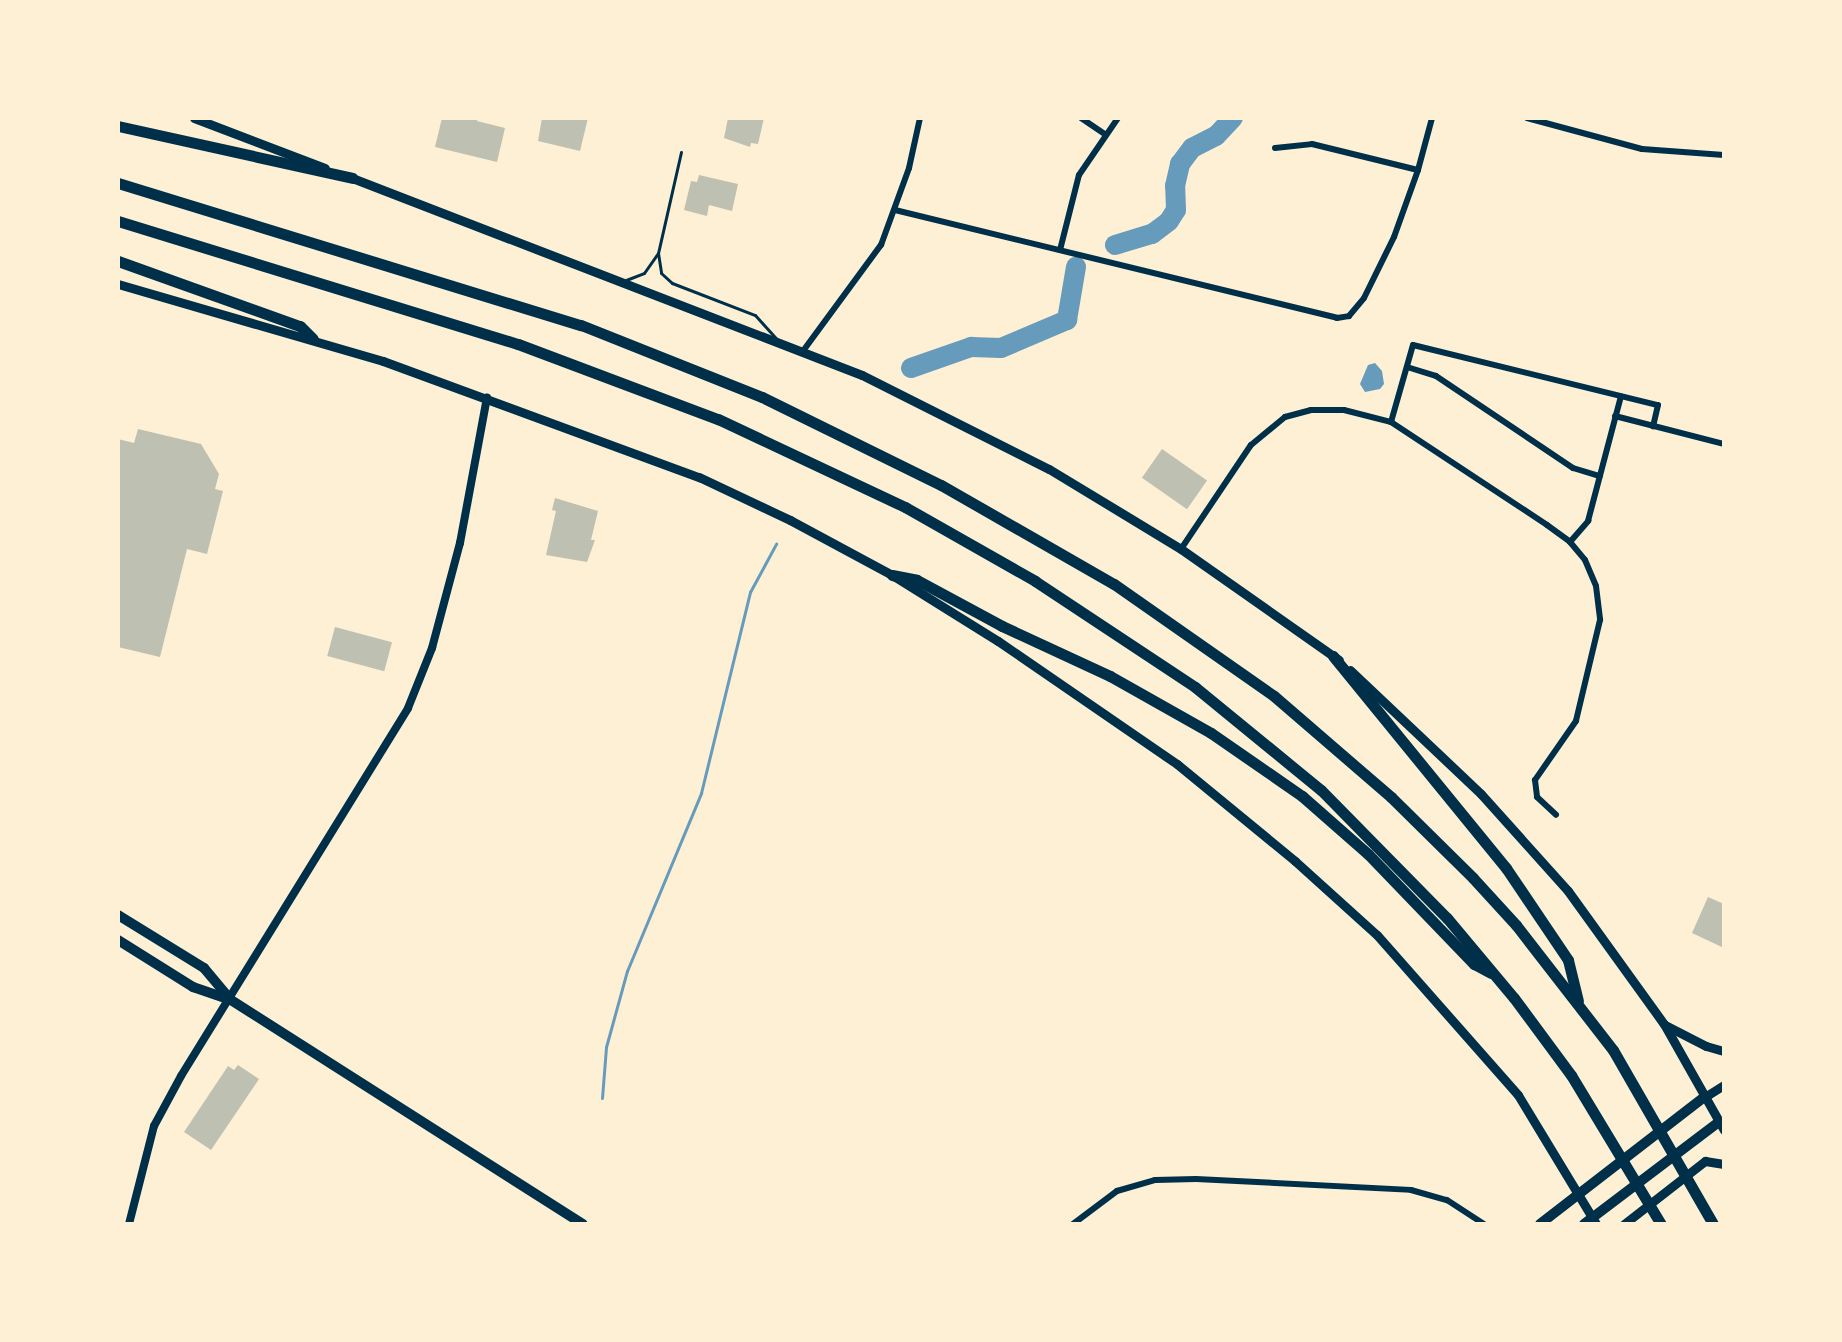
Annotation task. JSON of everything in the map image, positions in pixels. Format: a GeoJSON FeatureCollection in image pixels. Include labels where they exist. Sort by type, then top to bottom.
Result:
{"type":"FeatureCollection","features":[{"type":"Feature","properties":{"kind":"highway"},"geometry":{"type":"LineString","coordinates":[[118,126],[352,178]]}},
{"type":"Feature","properties":{"kind":"highway"},"geometry":{"type":"LineString","coordinates":[[118,183],[581,325],[762,397],[829,427],[1021,528],[1187,633],[1274,696],[1339,751],[1473,878],[1516,925],[1613,1050],[1713,1224]]}},
{"type":"Feature","properties":{"kind":"highway"},"geometry":{"type":"LineString","coordinates":[[118,221],[518,344],[718,419],[905,507],[1035,581],[1195,687],[1321,790],[1447,918],[1497,976],[1590,1103],[1661,1224]]}},
{"type":"Feature","properties":{"kind":"highway"},"geometry":{"type":"LineString","coordinates":[[118,261],[300,326],[313,339]]}},
{"type":"Feature","properties":{"kind":"highway"},"geometry":{"type":"LineString","coordinates":[[892,575],[917,580],[1002,626],[1110,676],[1222,741],[1302,796],[1368,854],[1474,964],[1497,976]]}},
{"type":"Feature","properties":{"kind":"highway"},"geometry":{"type":"LineString","coordinates":[[1333,656],[1506,868],[1568,960],[1579,1005]]}},
{"type":"Feature","properties":{"kind":"main road"},"geometry":{"type":"LineString","coordinates":[[118,284],[313,339],[487,397],[699,477],[790,520],[892,575],[998,641],[1177,764],[1295,861],[1377,935],[1476,1043],[1518,1095],[1579,1192],[1591,1222],[1703,1132],[1722,1124],[1703,1098],[1664,1024],[1568,891],[1481,794],[1333,656],[1181,549],[1049,469],[862,375],[194,118]]}},
{"type":"Feature","properties":{"kind":"main road"},"geometry":{"type":"LineString","coordinates":[[118,915],[204,968],[231,1000]]}},
{"type":"Feature","properties":{"kind":"main road"},"geometry":{"type":"LineString","coordinates":[[118,940],[193,987],[231,1000],[583,1224]]}},
{"type":"Feature","properties":{"kind":"main road"},"geometry":{"type":"LineString","coordinates":[[1664,1024],[1706,1046],[1724,1051]]}},
{"type":"Feature","properties":{"kind":"main road"},"geometry":{"type":"LineString","coordinates":[[1540,1224],[1724,1085]]}},
{"type":"Feature","properties":{"kind":"main road"},"geometry":{"type":"LineString","coordinates":[[1626,1222],[1705,1161],[1724,1164]]}},
{"type":"Feature","properties":{"kind":"street"},"geometry":{"type":"LineString","coordinates":[[803,351],[865,271],[895,210],[920,118]]}},
{"type":"Feature","properties":{"kind":"street"},"geometry":{"type":"LineString","coordinates":[[1081,118],[1105,134]]}},
{"type":"Feature","properties":{"kind":"street"},"geometry":{"type":"LineString","coordinates":[[1060,250],[1079,175],[1118,118]]}},
{"type":"Feature","properties":{"kind":"street"},"geometry":{"type":"LineString","coordinates":[[895,210],[1337,318],[1349,316],[1364,298],[1394,237],[1418,170],[1432,118]]}},
{"type":"Feature","properties":{"kind":"street"},"geometry":{"type":"LineString","coordinates":[[1527,118],[1642,149],[1724,155]]}},
{"type":"Feature","properties":{"kind":"street"},"geometry":{"type":"LineString","coordinates":[[1275,148],[1312,144],[1418,170]]}},
{"type":"Feature","properties":{"kind":"street"},"geometry":{"type":"LineString","coordinates":[[1391,422],[1413,345],[1658,405],[1653,426]]}},
{"type":"Feature","properties":{"kind":"street"},"geometry":{"type":"LineString","coordinates":[[1407,367],[1436,376],[1573,468],[1600,476]]}},
{"type":"Feature","properties":{"kind":"street"},"geometry":{"type":"LineString","coordinates":[[1570,542],[1588,521],[1621,396]]}},
{"type":"Feature","properties":{"kind":"street"},"geometry":{"type":"LineString","coordinates":[[129,1224],[154,1126],[181,1076],[231,1000],[408,708],[432,648],[456,558],[487,397]]}},
{"type":"Feature","properties":{"kind":"street"},"geometry":{"type":"LineString","coordinates":[[1181,549],[1251,445],[1285,417],[1328,409],[1391,422],[1570,542],[1592,574],[1600,620],[1576,721],[1535,780],[1537,797],[1556,815]]}},
{"type":"Feature","properties":{"kind":"street"},"geometry":{"type":"LineString","coordinates":[[1615,416],[1724,444]]}},
{"type":"Feature","properties":{"kind":"street"},"geometry":{"type":"LineString","coordinates":[[1073,1224],[1117,1191],[1155,1180],[1183,1179],[1411,1190],[1447,1200],[1484,1224]]}},
{"type":"Feature","properties":{"kind":"lane"},"geometry":{"type":"LineString","coordinates":[[681,152],[658,253],[661,273],[667,281],[755,315],[780,342]]}},
{"type":"Feature","properties":{"kind":"lane"},"geometry":{"type":"LineString","coordinates":[[620,281],[639,276],[658,253]]}},
{"type":"Feature","properties":{"kind":"water"},"geometry":{"type":"Polygon","coordinates":[[[1375,363],[1382,371],[1384,384],[1380,389],[1365,392],[1360,384],[1368,365],[1375,363]]]}},
{"type":"Feature","properties":{"kind":"building"},"geometry":{"type":"Polygon","coordinates":[[[442,118],[478,118],[477,121],[505,128],[497,162],[435,147],[442,118]]]}},
{"type":"Feature","properties":{"kind":"building"},"geometry":{"type":"Polygon","coordinates":[[[542,118],[588,118],[580,151],[538,141],[542,118]]]}},
{"type":"Feature","properties":{"kind":"building"},"geometry":{"type":"Polygon","coordinates":[[[728,118],[764,118],[758,144],[751,143],[750,147],[724,138],[728,118]]]}},
{"type":"Feature","properties":{"kind":"building"},"geometry":{"type":"Polygon","coordinates":[[[699,175],[738,184],[732,211],[709,205],[707,216],[684,210],[691,181],[697,182],[699,175]]]}},
{"type":"Feature","properties":{"kind":"building"},"geometry":{"type":"Polygon","coordinates":[[[138,429],[201,444],[219,474],[215,489],[223,491],[207,554],[187,549],[160,657],[118,647],[118,439],[134,443],[138,429]]]}},
{"type":"Feature","properties":{"kind":"building"},"geometry":{"type":"Polygon","coordinates":[[[1162,449],[1207,481],[1187,509],[1142,478],[1162,449]]]}},
{"type":"Feature","properties":{"kind":"building"},"geometry":{"type":"Polygon","coordinates":[[[555,498],[598,511],[591,540],[595,540],[587,562],[546,555],[556,511],[552,510],[555,498]]]}},
{"type":"Feature","properties":{"kind":"building"},"geometry":{"type":"Polygon","coordinates":[[[335,627],[392,642],[384,671],[327,656],[335,627]]]}},
{"type":"Feature","properties":{"kind":"building"},"geometry":{"type":"Polygon","coordinates":[[[1708,897],[1724,904],[1724,948],[1692,933],[1708,897]]]}},
{"type":"Feature","properties":{"kind":"building"},"geometry":{"type":"Polygon","coordinates":[[[238,1065],[259,1079],[211,1150],[184,1132],[228,1066],[234,1070],[238,1065]]]}},
{"type":"Feature","properties":{"kind":"waterway"},"geometry":{"type":"LineString","coordinates":[[1115,245],[1152,234],[1169,221],[1176,210],[1175,186],[1180,164],[1192,148],[1216,136],[1233,118]]}},
{"type":"Feature","properties":{"kind":"waterway"},"geometry":{"type":"LineString","coordinates":[[911,368],[971,347],[1001,348],[1067,320],[1076,267]]}},
{"type":"Feature","properties":{"kind":"waterway"},"geometry":{"type":"LineString","coordinates":[[602,1098],[606,1047],[627,971],[701,793],[750,592],[776,544]]}}]}
